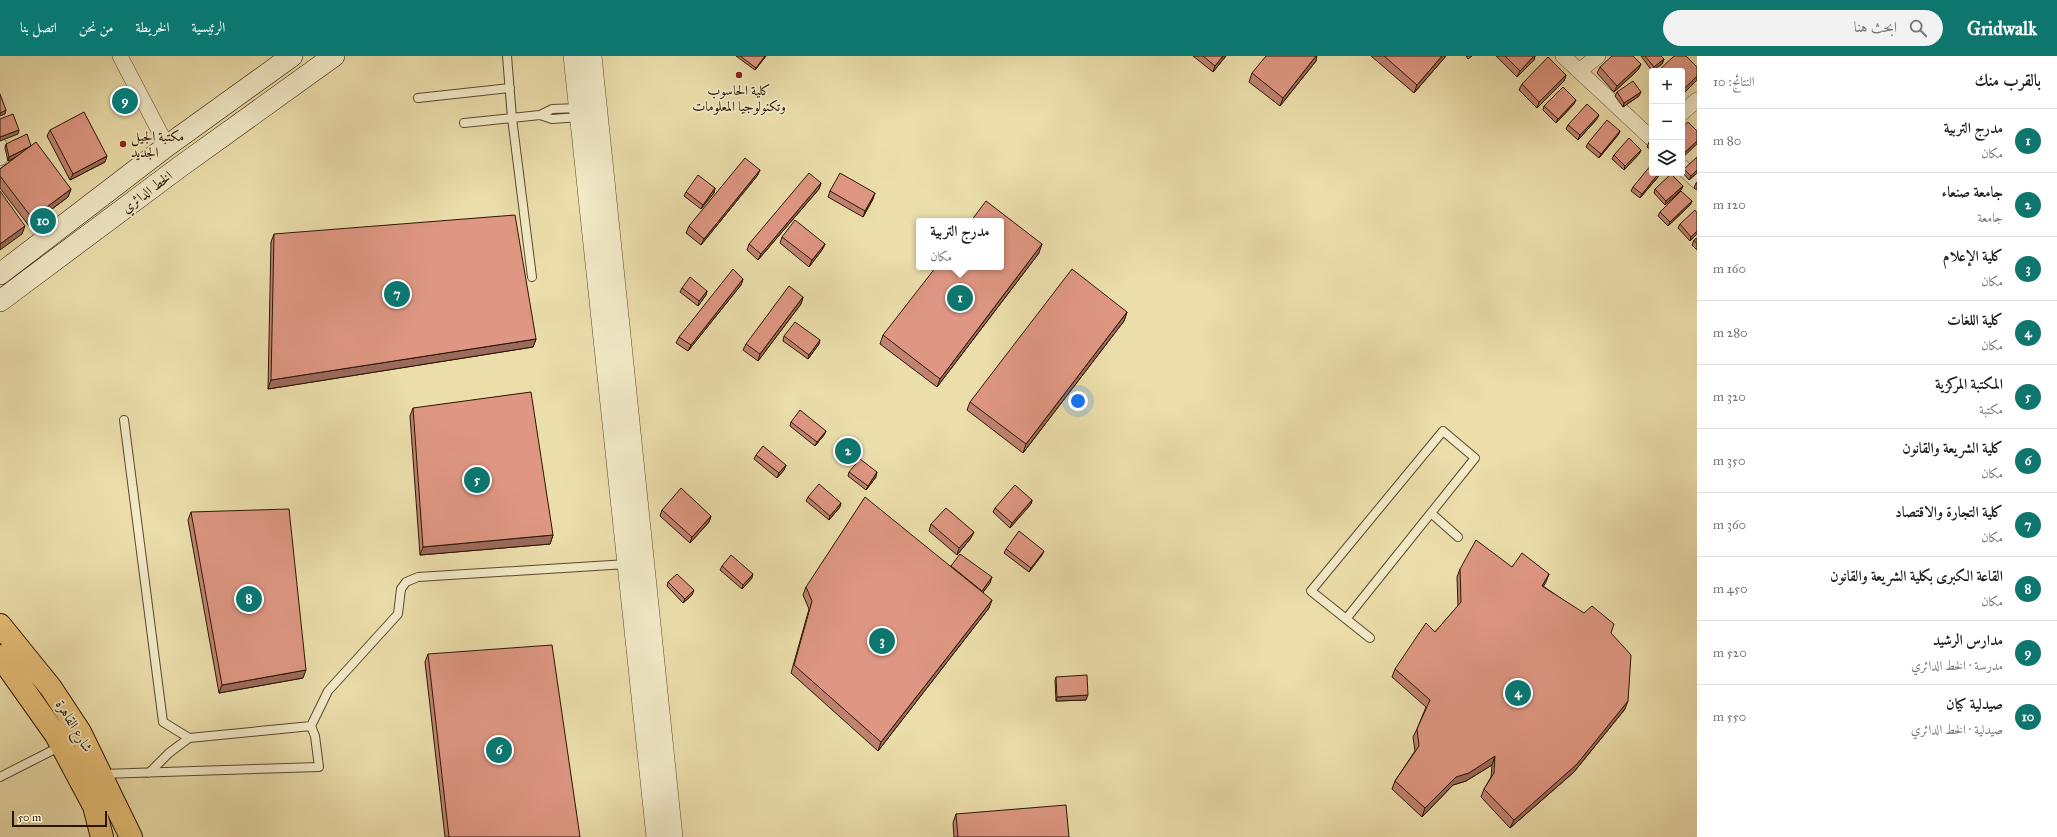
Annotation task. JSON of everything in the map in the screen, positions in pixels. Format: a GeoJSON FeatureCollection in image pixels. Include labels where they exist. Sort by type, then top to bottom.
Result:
{"type":"FeatureCollection","features":[{"type":"Feature","properties":{"kind":"main road","name":"الخط الدائري"},"geometry":{"type":"LineString","coordinates":[[0,274],[167,146],[292,56]]}},
{"type":"Feature","properties":{"kind":"main road","name":"الخط الدائري"},"geometry":{"type":"LineString","coordinates":[[0,301],[181,166],[334,56]]}},
{"type":"Feature","properties":{"kind":"main road"},"geometry":{"type":"LineString","coordinates":[[167,146],[181,166]]}},
{"type":"Feature","properties":{"kind":"main road","name":"شارع القاهرة"},"geometry":{"type":"LineString","coordinates":[[0,625],[51,688],[80,732],[102,774],[130,837]]}},
{"type":"Feature","properties":{"kind":"main road","name":"شارع القاهرة"},"geometry":{"type":"LineString","coordinates":[[0,656],[62,745],[94,806],[102,837]]}},
{"type":"Feature","properties":{"kind":"street"},"geometry":{"type":"LineString","coordinates":[[120,56],[167,146]]}},
{"type":"Feature","properties":{"kind":"street"},"geometry":{"type":"LineString","coordinates":[[573,56],[586,112],[673,837]]}},
{"type":"Feature","properties":{"kind":"street"},"geometry":{"type":"LineString","coordinates":[[592,56],[586,112],[627,564],[656,837]]}},
{"type":"Feature","properties":{"kind":"street"},"geometry":{"type":"LineString","coordinates":[[1564,56],[1649,136]]}},
{"type":"Feature","properties":{"kind":"street"},"geometry":{"type":"LineString","coordinates":[[1579,71],[1598,56]]}},
{"type":"Feature","properties":{"kind":"street"},"geometry":{"type":"LineString","coordinates":[[1685,110],[1697,100]]}},
{"type":"Feature","properties":{"kind":"street"},"geometry":{"type":"LineString","coordinates":[[0,146],[2,155],[0,158]]}},
{"type":"Feature","properties":{"kind":"street"},"geometry":{"type":"LineString","coordinates":[[1685,170],[1697,181]]}},
{"type":"Feature","properties":{"kind":"lane"},"geometry":{"type":"LineString","coordinates":[[507,56],[512,118],[532,277]]}},
{"type":"Feature","properties":{"kind":"lane"},"geometry":{"type":"LineString","coordinates":[[418,98],[510,88]]}},
{"type":"Feature","properties":{"kind":"lane"},"geometry":{"type":"LineString","coordinates":[[464,123],[540,115],[552,109],[586,112]]}},
{"type":"Feature","properties":{"kind":"lane"},"geometry":{"type":"LineString","coordinates":[[124,420],[163,722],[189,738]]}},
{"type":"Feature","properties":{"kind":"lane"},"geometry":{"type":"LineString","coordinates":[[1346,619],[1475,458],[1443,431],[1311,590],[1346,619],[1370,638]]}},
{"type":"Feature","properties":{"kind":"lane"},"geometry":{"type":"LineString","coordinates":[[1431,513],[1458,537]]}},
{"type":"Feature","properties":{"kind":"lane"},"geometry":{"type":"LineString","coordinates":[[102,774],[319,767],[315,736],[311,726],[328,691],[398,614],[401,589],[406,582],[418,577],[627,564]]}},
{"type":"Feature","properties":{"kind":"lane"},"geometry":{"type":"LineString","coordinates":[[149,773],[169,752],[189,738],[311,726]]}},
{"type":"Feature","properties":{"kind":"lane"},"geometry":{"type":"LineString","coordinates":[[0,777],[62,745]]}},
{"type":"Feature","properties":{"kind":"building"},"geometry":{"type":"Polygon","coordinates":[[[740,56],[765,56],[756,68],[740,56]]]}},
{"type":"Feature","properties":{"kind":"building"},"geometry":{"type":"Polygon","coordinates":[[[1203,56],[1223,56],[1215,66],[1203,56]]]}},
{"type":"Feature","properties":{"kind":"building"},"geometry":{"type":"Polygon","coordinates":[[[1266,56],[1316,56],[1283,98],[1252,73],[1266,56]]]}},
{"type":"Feature","properties":{"kind":"building"},"geometry":{"type":"Polygon","coordinates":[[[1384,56],[1442,56],[1417,85],[1384,56]]]}},
{"type":"Feature","properties":{"kind":"building"},"geometry":{"type":"Polygon","coordinates":[[[1505,56],[1534,56],[1520,71],[1505,56]]]}},
{"type":"Feature","properties":{"kind":"building"},"geometry":{"type":"Polygon","coordinates":[[[1612,56],[1633,56],[1641,64],[1617,86],[1600,67],[1612,56]]]}},
{"type":"Feature","properties":{"kind":"building"},"geometry":{"type":"Polygon","coordinates":[[[1645,56],[1661,56],[1664,59],[1654,67],[1645,56]]]}},
{"type":"Feature","properties":{"kind":"building"},"geometry":{"type":"Polygon","coordinates":[[[1674,56],[1686,56],[1697,67],[1697,76],[1685,88],[1685,68],[1661,68],[1674,56]]]}},
{"type":"Feature","properties":{"kind":"building"},"geometry":{"type":"Polygon","coordinates":[[[1548,57],[1566,75],[1539,102],[1522,84],[1548,57]]]}},
{"type":"Feature","properties":{"kind":"building"},"geometry":{"type":"Polygon","coordinates":[[[1633,81],[1641,92],[1624,103],[1617,92],[1633,81]]]}},
{"type":"Feature","properties":{"kind":"building"},"geometry":{"type":"Polygon","coordinates":[[[1563,87],[1576,100],[1558,119],[1544,106],[1563,87]]]}},
{"type":"Feature","properties":{"kind":"building"},"geometry":{"type":"Polygon","coordinates":[[[0,94],[6,110],[0,113],[0,94]]]}},
{"type":"Feature","properties":{"kind":"building"},"geometry":{"type":"Polygon","coordinates":[[[1587,104],[1599,115],[1580,135],[1568,125],[1587,104]]]}},
{"type":"Feature","properties":{"kind":"building"},"geometry":{"type":"Polygon","coordinates":[[[84,112],[107,156],[73,174],[50,130],[84,112]]]}},
{"type":"Feature","properties":{"kind":"building"},"geometry":{"type":"Polygon","coordinates":[[[13,114],[19,130],[0,137],[0,119],[13,114]]]}},
{"type":"Feature","properties":{"kind":"building"},"geometry":{"type":"Polygon","coordinates":[[[1607,120],[1620,131],[1601,154],[1588,143],[1607,120]]]}},
{"type":"Feature","properties":{"kind":"building"},"geometry":{"type":"Polygon","coordinates":[[[1688,122],[1697,131],[1697,141],[1685,152],[1685,140],[1685,124],[1688,122]]]}},
{"type":"Feature","properties":{"kind":"building"},"geometry":{"type":"Polygon","coordinates":[[[27,134],[31,146],[9,157],[6,144],[27,134]]]}},
{"type":"Feature","properties":{"kind":"building"},"geometry":{"type":"Polygon","coordinates":[[[1629,138],[1641,150],[1625,166],[1614,155],[1629,138]]]}},
{"type":"Feature","properties":{"kind":"building"},"geometry":{"type":"Polygon","coordinates":[[[36,142],[71,189],[32,218],[0,176],[0,169],[36,142]]]}},
{"type":"Feature","properties":{"kind":"building"},"geometry":{"type":"Polygon","coordinates":[[[1697,157],[1697,170],[1691,176],[1685,168],[1697,157]]]}},
{"type":"Feature","properties":{"kind":"building"},"geometry":{"type":"Polygon","coordinates":[[[745,158],[760,170],[704,239],[689,226],[745,158]]]}},
{"type":"Feature","properties":{"kind":"building"},"geometry":{"type":"Polygon","coordinates":[[[1649,167],[1649,176],[1657,176],[1642,194],[1633,187],[1649,167]]]}},
{"type":"Feature","properties":{"kind":"building"},"geometry":{"type":"Polygon","coordinates":[[[809,173],[821,183],[761,254],[749,244],[809,173]]]}},
{"type":"Feature","properties":{"kind":"building"},"geometry":{"type":"Polygon","coordinates":[[[840,173],[875,193],[865,211],[830,191],[840,173]]]}},
{"type":"Feature","properties":{"kind":"building"},"geometry":{"type":"Polygon","coordinates":[[[698,175],[715,188],[703,205],[686,192],[698,175]]]}},
{"type":"Feature","properties":{"kind":"building"},"geometry":{"type":"Polygon","coordinates":[[[1669,176],[1673,176],[1683,186],[1666,201],[1655,189],[1669,176]]]}},
{"type":"Feature","properties":{"kind":"building"},"geometry":{"type":"Polygon","coordinates":[[[0,191],[25,226],[0,244],[0,191]]]}},
{"type":"Feature","properties":{"kind":"building"},"geometry":{"type":"Polygon","coordinates":[[[1681,191],[1692,201],[1670,222],[1660,212],[1681,191]]]}},
{"type":"Feature","properties":{"kind":"building"},"geometry":{"type":"Polygon","coordinates":[[[986,201],[1042,244],[940,379],[883,335],[934,270],[1004,270],[1004,218],[973,218],[986,201]]]}},
{"type":"Feature","properties":{"kind":"building"},"geometry":{"type":"Polygon","coordinates":[[[1695,210],[1697,213],[1697,231],[1691,237],[1680,224],[1695,210]]]}},
{"type":"Feature","properties":{"kind":"building"},"geometry":{"type":"Polygon","coordinates":[[[515,215],[536,339],[271,380],[274,234],[515,215]]]}},
{"type":"Feature","properties":{"kind":"building"},"geometry":{"type":"Polygon","coordinates":[[[795,220],[825,244],[812,260],[782,237],[795,220]]]}},
{"type":"Feature","properties":{"kind":"building"},"geometry":{"type":"Polygon","coordinates":[[[733,269],[743,279],[691,345],[679,337],[733,269]]]}},
{"type":"Feature","properties":{"kind":"building"},"geometry":{"type":"Polygon","coordinates":[[[1072,269],[1127,312],[1026,444],[970,402],[1072,269]]]}},
{"type":"Feature","properties":{"kind":"building"},"geometry":{"type":"Polygon","coordinates":[[[690,277],[707,291],[699,301],[682,288],[690,277]]]}},
{"type":"Feature","properties":{"kind":"building"},"geometry":{"type":"Polygon","coordinates":[[[789,286],[803,297],[760,354],[746,344],[789,286]]]}},
{"type":"Feature","properties":{"kind":"building"},"geometry":{"type":"Polygon","coordinates":[[[795,322],[820,340],[809,355],[784,336],[795,322]]]}},
{"type":"Feature","properties":{"kind":"building"},"geometry":{"type":"Polygon","coordinates":[[[531,392],[553,535],[423,547],[413,408],[531,392]]]}},
{"type":"Feature","properties":{"kind":"building"},"geometry":{"type":"Polygon","coordinates":[[[800,410],[826,431],[817,442],[791,422],[800,410]]]}},
{"type":"Feature","properties":{"kind":"building"},"geometry":{"type":"Polygon","coordinates":[[[763,446],[786,465],[779,473],[756,455],[763,446]]]}},
{"type":"Feature","properties":{"kind":"building"},"geometry":{"type":"Polygon","coordinates":[[[860,459],[877,472],[868,486],[849,472],[860,459]]]}},
{"type":"Feature","properties":{"kind":"building"},"geometry":{"type":"Polygon","coordinates":[[[819,484],[841,503],[830,516],[808,497],[819,484]]]}},
{"type":"Feature","properties":{"kind":"building"},"geometry":{"type":"Polygon","coordinates":[[[1015,485],[1032,500],[1012,523],[995,508],[1015,485]]]}},
{"type":"Feature","properties":{"kind":"building"},"geometry":{"type":"Polygon","coordinates":[[[681,488],[711,516],[692,537],[662,510],[681,488]]]}},
{"type":"Feature","properties":{"kind":"building"},"geometry":{"type":"Polygon","coordinates":[[[865,497],[992,600],[881,742],[794,665],[812,601],[806,587],[865,497]]]}},
{"type":"Feature","properties":{"kind":"building"},"geometry":{"type":"Polygon","coordinates":[[[946,508],[974,532],[959,548],[931,524],[946,508]]]}},
{"type":"Feature","properties":{"kind":"building"},"geometry":{"type":"Polygon","coordinates":[[[289,509],[306,670],[222,685],[191,512],[289,509]]]}},
{"type":"Feature","properties":{"kind":"building"},"geometry":{"type":"Polygon","coordinates":[[[1019,531],[1044,551],[1031,568],[1006,549],[1019,531]]]}},
{"type":"Feature","properties":{"kind":"building"},"geometry":{"type":"Polygon","coordinates":[[[1476,540],[1512,567],[1522,553],[1549,574],[1542,586],[1584,613],[1592,606],[1614,624],[1611,633],[1631,655],[1628,701],[1577,764],[1514,820],[1484,789],[1494,773],[1495,756],[1469,773],[1456,777],[1425,808],[1395,781],[1419,746],[1417,729],[1430,700],[1395,669],[1426,623],[1435,632],[1461,602],[1460,569],[1476,540]]]}},
{"type":"Feature","properties":{"kind":"building"},"geometry":{"type":"Polygon","coordinates":[[[960,554],[992,577],[982,591],[951,566],[960,554]]]}},
{"type":"Feature","properties":{"kind":"building"},"geometry":{"type":"Polygon","coordinates":[[[731,555],[753,574],[743,585],[722,566],[731,555]]]}},
{"type":"Feature","properties":{"kind":"building"},"geometry":{"type":"Polygon","coordinates":[[[677,574],[694,590],[685,599],[668,582],[677,574]]]}},
{"type":"Feature","properties":{"kind":"building"},"geometry":{"type":"Polygon","coordinates":[[[552,645],[580,837],[449,837],[428,654],[552,645]]]}},
{"type":"Feature","properties":{"kind":"building"},"geometry":{"type":"Polygon","coordinates":[[[1087,675],[1088,695],[1057,697],[1056,677],[1087,675]]]}},
{"type":"Feature","properties":{"kind":"building"},"geometry":{"type":"Polygon","coordinates":[[[1066,805],[1069,837],[958,837],[956,814],[1066,805]]]}},
{"type":"Feature","properties":{"kind":"place","name":"كلية الحاسوب وتكنولوجيا المعلومات"},"geometry":{"type":"Point","coordinates":[739,75]}},
{"type":"Feature","properties":{"kind":"place","name":"مدارس الرشيد"},"geometry":{"type":"Point","coordinates":[125,101]}},
{"type":"Feature","properties":{"kind":"place","name":"مكتبة الجيل الجديد"},"geometry":{"type":"Point","coordinates":[123,144]}},
{"type":"Feature","properties":{"kind":"place","name":"صيدلية كيان"},"geometry":{"type":"Point","coordinates":[43,221]}},
{"type":"Feature","properties":{"kind":"place","name":"كلية التجارة والاقتصاد"},"geometry":{"type":"Point","coordinates":[397,294]}},
{"type":"Feature","properties":{"kind":"place","name":"مدرج التربية"},"geometry":{"type":"Point","coordinates":[960,298]}},
{"type":"Feature","properties":{"kind":"place","name":"جامعة صنعاء"},"geometry":{"type":"Point","coordinates":[848,451]}},
{"type":"Feature","properties":{"kind":"place","name":"المكتبة المركزية"},"geometry":{"type":"Point","coordinates":[477,480]}},
{"type":"Feature","properties":{"kind":"place","name":"القاعة الكبرى بكلية الشريعة والقانون"},"geometry":{"type":"Point","coordinates":[249,599]}},
{"type":"Feature","properties":{"kind":"place","name":"كلية الإعلام"},"geometry":{"type":"Point","coordinates":[882,641]}},
{"type":"Feature","properties":{"kind":"place","name":"كلية اللغات"},"geometry":{"type":"Point","coordinates":[1518,693]}},
{"type":"Feature","properties":{"kind":"place","name":"كلية الشريعة والقانون"},"geometry":{"type":"Point","coordinates":[499,750]}}]}
